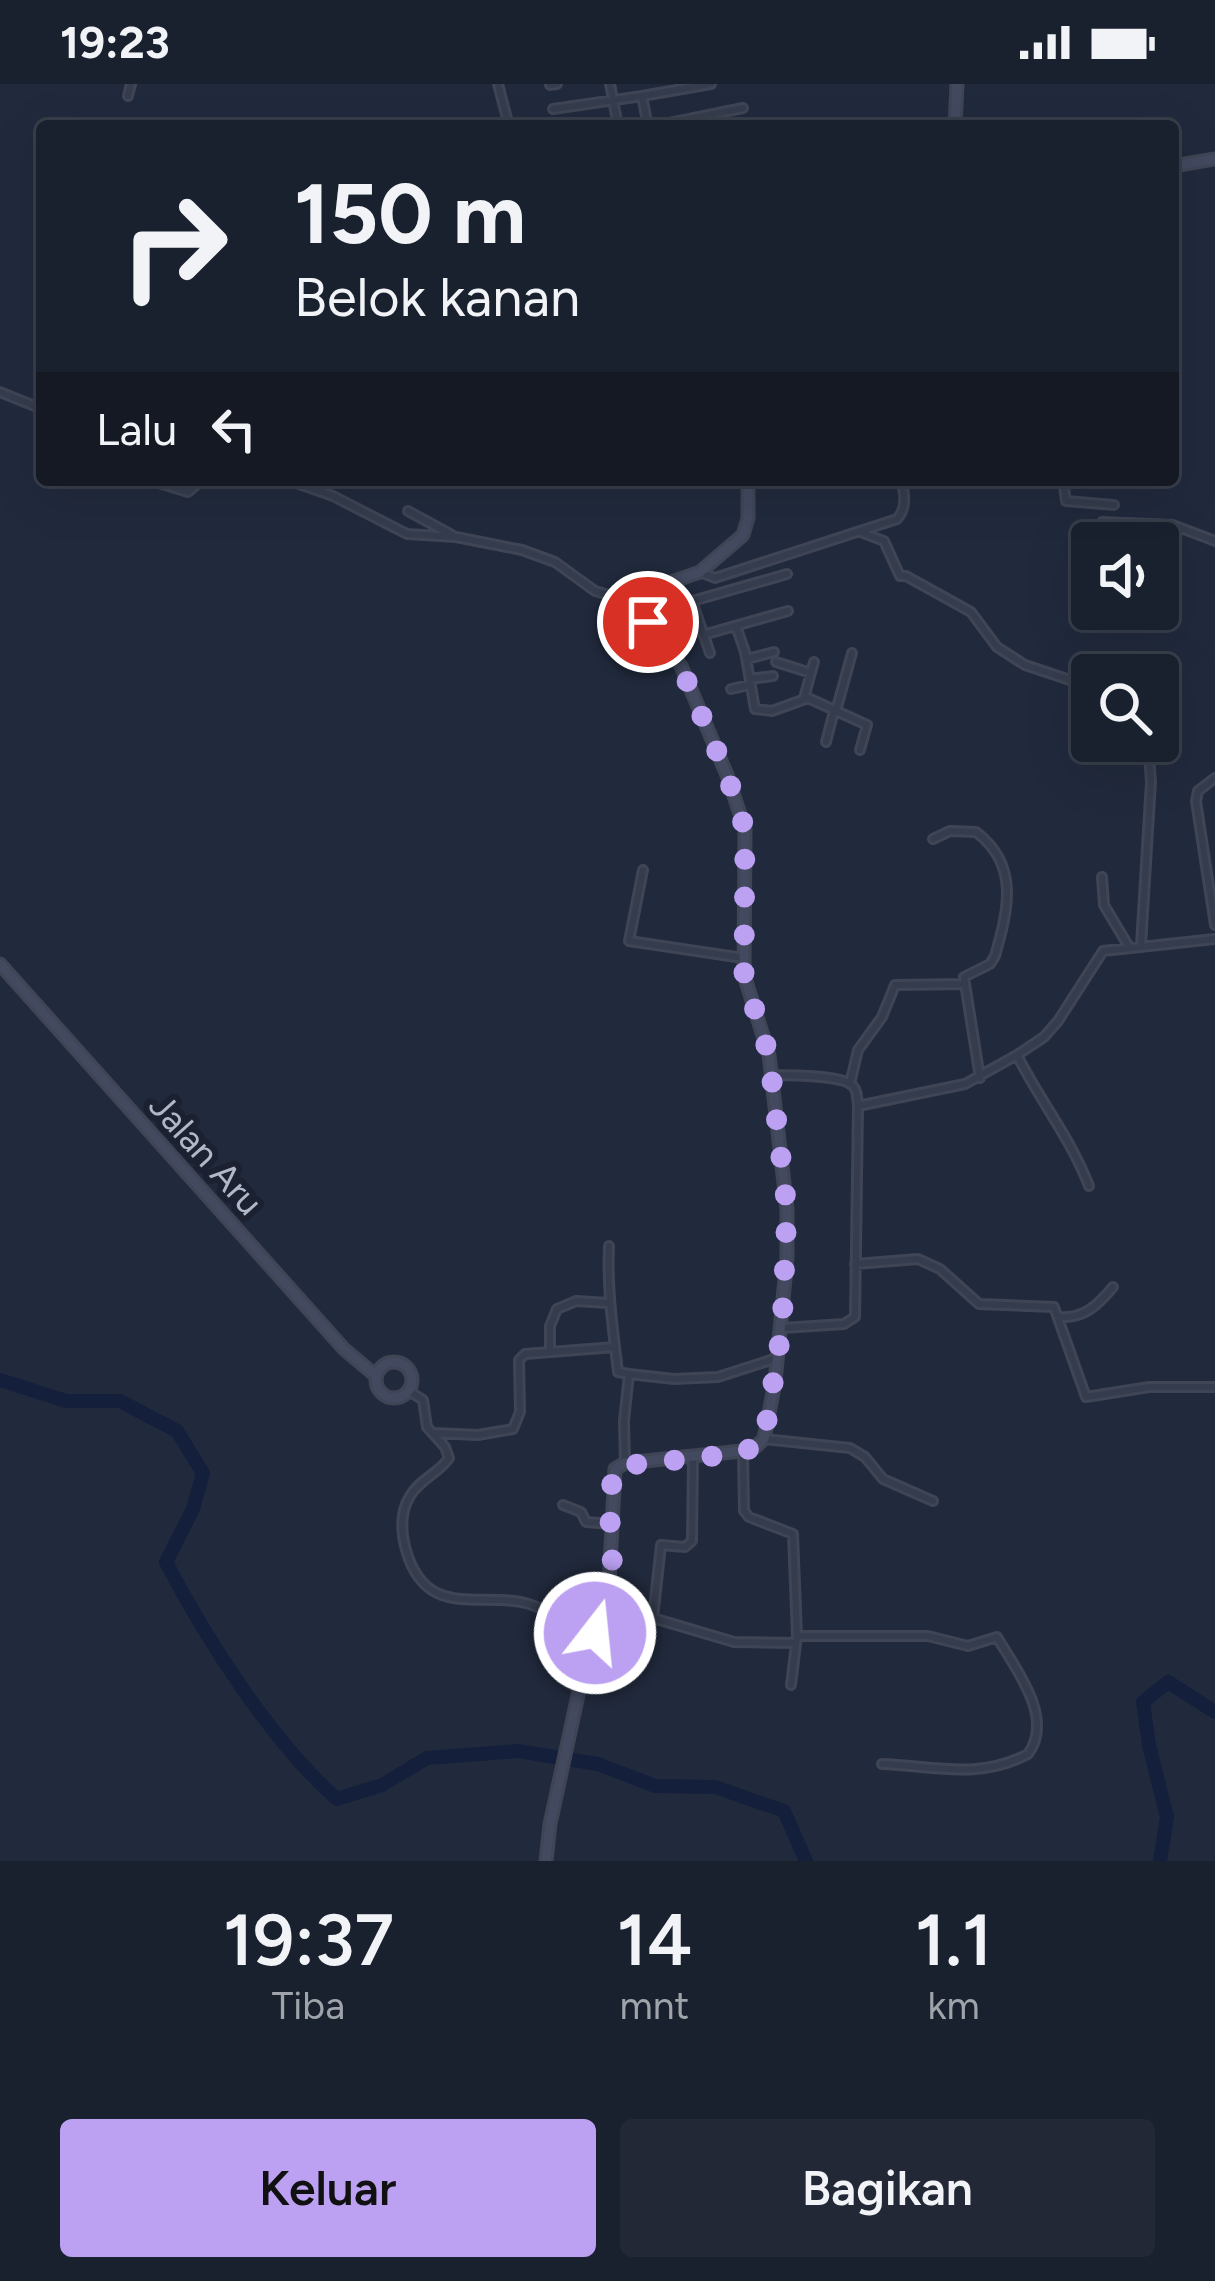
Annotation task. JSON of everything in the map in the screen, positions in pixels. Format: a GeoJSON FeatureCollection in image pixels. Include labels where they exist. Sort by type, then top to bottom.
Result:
{"type":"FeatureCollection","features":[{"type":"Feature","properties":{"kind":"street"},"geometry":{"type":"LineString","coordinates":[[128,96],[131,84]]}},
{"type":"Feature","properties":{"kind":"street"},"geometry":{"type":"LineString","coordinates":[[498,84],[507,120]]}},
{"type":"Feature","properties":{"kind":"street"},"geometry":{"type":"LineString","coordinates":[[610,84],[617,120]]}},
{"type":"Feature","properties":{"kind":"street"},"geometry":{"type":"LineString","coordinates":[[553,109],[711,84]]}},
{"type":"Feature","properties":{"kind":"street"},"geometry":{"type":"LineString","coordinates":[[955,120],[957,84]]}},
{"type":"Feature","properties":{"kind":"street"},"geometry":{"type":"LineString","coordinates":[[642,96],[650,120]]}},
{"type":"Feature","properties":{"kind":"street"},"geometry":{"type":"LineString","coordinates":[[682,120],[743,108]]}},
{"type":"Feature","properties":{"kind":"street"},"geometry":{"type":"LineString","coordinates":[[1179,165],[1215,159]]}},
{"type":"Feature","properties":{"kind":"street"},"geometry":{"type":"LineString","coordinates":[[0,392],[36,407]]}},
{"type":"Feature","properties":{"kind":"street"},"geometry":{"type":"LineString","coordinates":[[305,486],[406,534],[456,537],[537,554],[606,595],[646,593],[700,572],[743,536],[748,486]]}},
{"type":"Feature","properties":{"kind":"street"},"geometry":{"type":"LineString","coordinates":[[700,572],[716,578],[897,519],[903,513],[901,486]]}},
{"type":"Feature","properties":{"kind":"street"},"geometry":{"type":"LineString","coordinates":[[1064,486],[1066,501],[1114,505]]}},
{"type":"Feature","properties":{"kind":"street"},"geometry":{"type":"LineString","coordinates":[[408,511],[456,537]]}},
{"type":"Feature","properties":{"kind":"street"},"geometry":{"type":"LineString","coordinates":[[1179,527],[1215,542]]}},
{"type":"Feature","properties":{"kind":"street"},"geometry":{"type":"LineString","coordinates":[[863,533],[884,541],[900,576],[971,612],[997,646],[1027,667],[1070,680]]}},
{"type":"Feature","properties":{"kind":"street"},"geometry":{"type":"LineString","coordinates":[[644,615],[787,574]]}},
{"type":"Feature","properties":{"kind":"street"},"geometry":{"type":"LineString","coordinates":[[646,593],[641,604],[644,615],[681,667],[740,811],[746,843],[743,958],[772,1075],[787,1209],[782,1328],[764,1439]]}},
{"type":"Feature","properties":{"kind":"street"},"geometry":{"type":"LineString","coordinates":[[692,601],[710,653]]}},
{"type":"Feature","properties":{"kind":"street"},"geometry":{"type":"LineString","coordinates":[[704,634],[788,611]]}},
{"type":"Feature","properties":{"kind":"street"},"geometry":{"type":"LineString","coordinates":[[736,626],[747,658],[753,706],[762,712],[804,698],[814,662]]}},
{"type":"Feature","properties":{"kind":"street"},"geometry":{"type":"LineString","coordinates":[[747,658],[774,652]]}},
{"type":"Feature","properties":{"kind":"street"},"geometry":{"type":"LineString","coordinates":[[826,742],[852,653]]}},
{"type":"Feature","properties":{"kind":"street"},"geometry":{"type":"LineString","coordinates":[[776,662],[811,673]]}},
{"type":"Feature","properties":{"kind":"street"},"geometry":{"type":"LineString","coordinates":[[731,689],[773,676]]}},
{"type":"Feature","properties":{"kind":"street"},"geometry":{"type":"LineString","coordinates":[[804,698],[867,725],[860,750]]}},
{"type":"Feature","properties":{"kind":"street"},"geometry":{"type":"LineString","coordinates":[[1142,945],[1149,762]]}},
{"type":"Feature","properties":{"kind":"street"},"geometry":{"type":"LineString","coordinates":[[1215,778],[1198,791],[1196,802],[1215,925]]}},
{"type":"Feature","properties":{"kind":"street"},"geometry":{"type":"LineString","coordinates":[[933,839],[950,831],[976,832],[997,853],[1009,880],[1010,896],[995,956],[990,964],[966,974],[980,1078]]}},
{"type":"Feature","properties":{"kind":"street"},"geometry":{"type":"LineString","coordinates":[[644,870],[629,941],[743,958]]}},
{"type":"Feature","properties":{"kind":"street"},"geometry":{"type":"LineString","coordinates":[[1102,877],[1104,905],[1130,947]]}},
{"type":"Feature","properties":{"kind":"street"},"geometry":{"type":"LineString","coordinates":[[858,1106],[943,1090],[980,1078],[1017,1055],[1058,1022],[1100,952],[1215,939]]}},
{"type":"Feature","properties":{"kind":"street","name":"Jalan Aru"},"geometry":{"type":"LineString","coordinates":[[0,964],[344,1349],[376,1376]]}},
{"type":"Feature","properties":{"kind":"street"},"geometry":{"type":"LineString","coordinates":[[850,1084],[858,1050],[881,1017],[895,985],[965,984]]}},
{"type":"Feature","properties":{"kind":"street"},"geometry":{"type":"LineString","coordinates":[[1017,1055],[1036,1094],[1077,1152],[1088,1186]]}},
{"type":"Feature","properties":{"kind":"street"},"geometry":{"type":"LineString","coordinates":[[772,1075],[814,1076],[850,1084],[858,1106],[854,1317],[844,1324],[782,1328]]}},
{"type":"Feature","properties":{"kind":"street"},"geometry":{"type":"LineString","coordinates":[[609,1246],[608,1303],[619,1373],[674,1379],[718,1377],[777,1358]]}},
{"type":"Feature","properties":{"kind":"street"},"geometry":{"type":"LineString","coordinates":[[855,1264],[926,1261],[980,1304],[1051,1305],[1085,1397],[1149,1387],[1215,1387]]}},
{"type":"Feature","properties":{"kind":"street"},"geometry":{"type":"LineString","coordinates":[[1059,1317],[1084,1313],[1113,1287]]}},
{"type":"Feature","properties":{"kind":"street"},"geometry":{"type":"LineString","coordinates":[[550,1351],[556,1309],[576,1300],[608,1303]]}},
{"type":"Feature","properties":{"kind":"street"},"geometry":{"type":"LineString","coordinates":[[433,1433],[478,1436],[513,1429],[520,1412],[520,1360],[525,1354],[615,1347]]}},
{"type":"Feature","properties":{"kind":"street"},"geometry":{"type":"LineString","coordinates":[[384,1364],[402,1364],[412,1379],[409,1391],[395,1399],[384,1396],[376,1387],[376,1376],[384,1364]]}},
{"type":"Feature","properties":{"kind":"street"},"geometry":{"type":"LineString","coordinates":[[625,1463],[629,1374]]}},
{"type":"Feature","properties":{"kind":"street"},"geometry":{"type":"LineString","coordinates":[[409,1391],[423,1400],[427,1427],[445,1447],[448,1458],[419,1483],[404,1507],[404,1543],[414,1569],[430,1591],[449,1599],[519,1600],[540,1607],[564,1626],[580,1686]]}},
{"type":"Feature","properties":{"kind":"street"},"geometry":{"type":"LineString","coordinates":[[546,1861],[580,1686],[608,1603],[615,1469],[625,1463],[743,1453],[764,1439],[850,1448],[865,1457],[883,1479],[933,1501]]}},
{"type":"Feature","properties":{"kind":"street"},"geometry":{"type":"LineString","coordinates":[[743,1453],[744,1511],[793,1534],[797,1639],[791,1685]]}},
{"type":"Feature","properties":{"kind":"street"},"geometry":{"type":"LineString","coordinates":[[693,1457],[692,1541],[685,1547],[661,1545],[652,1618],[734,1642],[928,1636],[968,1646],[997,1637],[1033,1705],[1036,1739],[1028,1754],[997,1767],[956,1772],[883,1764]]}},
{"type":"Feature","properties":{"kind":"street"},"geometry":{"type":"LineString","coordinates":[[563,1505],[581,1512],[586,1522],[613,1524]]}},
{"type":"Feature","properties":{"kind":"waterway"},"geometry":{"type":"LineString","coordinates":[[0,1380],[66,1401],[120,1401],[177,1431],[203,1473],[193,1509],[166,1562],[242,1688],[288,1749],[337,1799],[382,1785],[427,1758],[518,1751],[598,1764],[655,1786],[715,1787],[784,1811],[806,1861]]}},
{"type":"Feature","properties":{"kind":"waterway"},"geometry":{"type":"LineString","coordinates":[[1160,1861],[1167,1817],[1143,1702],[1168,1682],[1215,1712]]}},
{"type":"Feature","properties":{"kind":"route"},"geometry":{"type":"LineString","coordinates":[[595,1633],[608,1603],[612,1573],[615,1469],[625,1463],[743,1453],[764,1439],[782,1328],[787,1258],[783,1160],[772,1075],[764,1031],[744,975],[745,829],[681,667],[648,622]]}}]}
